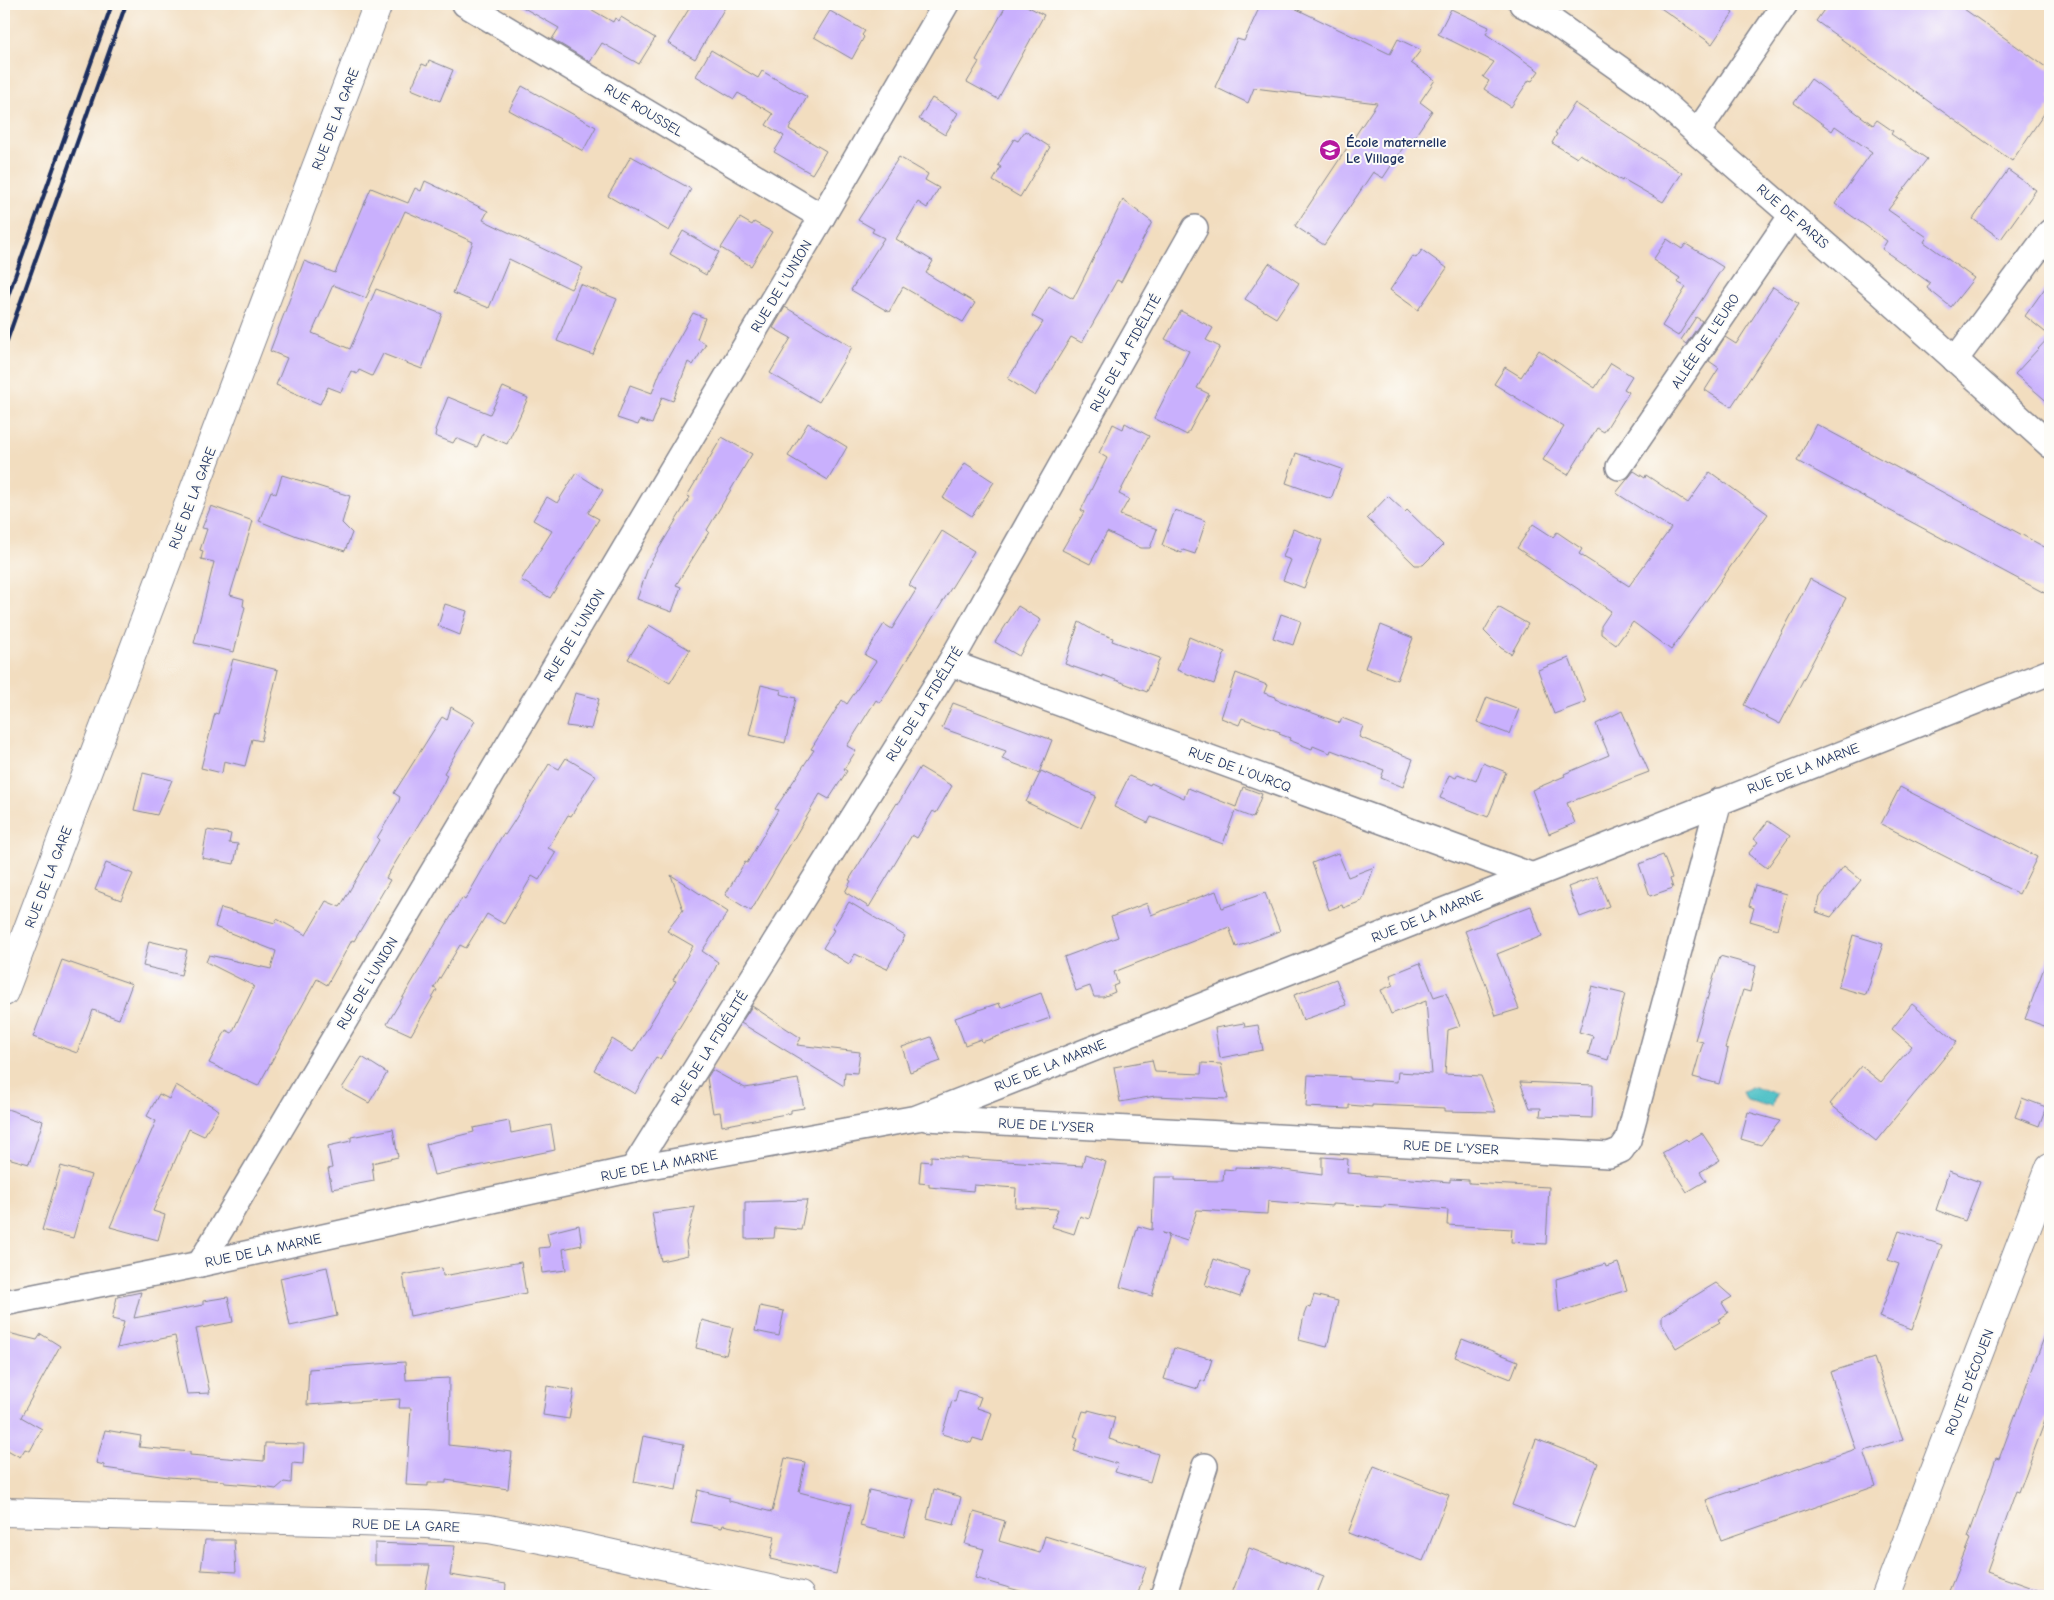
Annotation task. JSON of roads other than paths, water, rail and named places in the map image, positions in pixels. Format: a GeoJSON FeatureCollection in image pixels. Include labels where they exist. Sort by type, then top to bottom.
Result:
{"type":"FeatureCollection","features":[{"type":"Feature","properties":{"kind":"street","name":"RUE DE LA GARE"},"geometry":{"type":"LineString","coordinates":[[4,992],[378,4]]}},
{"type":"Feature","properties":{"kind":"street","name":"RUE ROUSSEL"},"geometry":{"type":"LineString","coordinates":[[465,4],[822,217]]}},
{"type":"Feature","properties":{"kind":"street","name":"RUE DE L'UNION"},"geometry":{"type":"LineString","coordinates":[[200,1264],[822,217],[946,4]]}},
{"type":"Feature","properties":{"kind":"street","name":"RUE DE PARIS"},"geometry":{"type":"LineString","coordinates":[[1522,4],[1544,16],[1652,91],[2050,445]]}},
{"type":"Feature","properties":{"kind":"street"},"geometry":{"type":"LineString","coordinates":[[1696,132],[1784,4]]}},
{"type":"Feature","properties":{"kind":"street","name":"ALLÉE DE L'EURO"},"geometry":{"type":"LineString","coordinates":[[1619,467],[1792,216]]}},
{"type":"Feature","properties":{"kind":"street","name":"RUE DE LA FIDÉLITÉ"},"geometry":{"type":"LineString","coordinates":[[633,1170],[950,663],[1195,228]]}},
{"type":"Feature","properties":{"kind":"street"},"geometry":{"type":"LineString","coordinates":[[1955,360],[2050,232]]}},
{"type":"Feature","properties":{"kind":"street","name":"RUE DE L'OURCQ"},"geometry":{"type":"LineString","coordinates":[[950,663],[1530,875]]}},
{"type":"Feature","properties":{"kind":"street","name":"RUE DE LA MARNE"},"geometry":{"type":"LineString","coordinates":[[4,1303],[200,1264],[633,1170],[917,1118],[1530,875],[2050,672]]}},
{"type":"Feature","properties":{"kind":"street","name":"RUE DE L'YSER"},"geometry":{"type":"LineString","coordinates":[[917,1118],[1609,1155],[1621,1150],[1628,1140],[1719,801]]}},
{"type":"Feature","properties":{"kind":"street","name":"ROUTE D'ÉCOUEN"},"geometry":{"type":"LineString","coordinates":[[1886,1596],[2050,1167]]}},
{"type":"Feature","properties":{"kind":"street"},"geometry":{"type":"LineString","coordinates":[[1163,1596],[1205,1466]]}},
{"type":"Feature","properties":{"kind":"street","name":"RUE DE LA GARE"},"geometry":{"type":"LineString","coordinates":[[4,1512],[427,1524],[490,1529],[577,1546],[800,1596]]}},
{"type":"Feature","properties":{"kind":"water"},"geometry":{"type":"Polygon","coordinates":[[[1751,1087],[1776,1093],[1772,1107],[1747,1100],[1743,1092],[1751,1087]]]}},
{"type":"Feature","properties":{"kind":"railway"},"geometry":{"type":"LineString","coordinates":[[4,307],[112,4]]}},
{"type":"Feature","properties":{"kind":"railway"},"geometry":{"type":"LineString","coordinates":[[4,349],[126,4]]}},
{"type":"Feature","properties":{"kind":"place","name":"École maternelle Le Village"},"geometry":{"type":"Point","coordinates":[1330,150]}}]}
